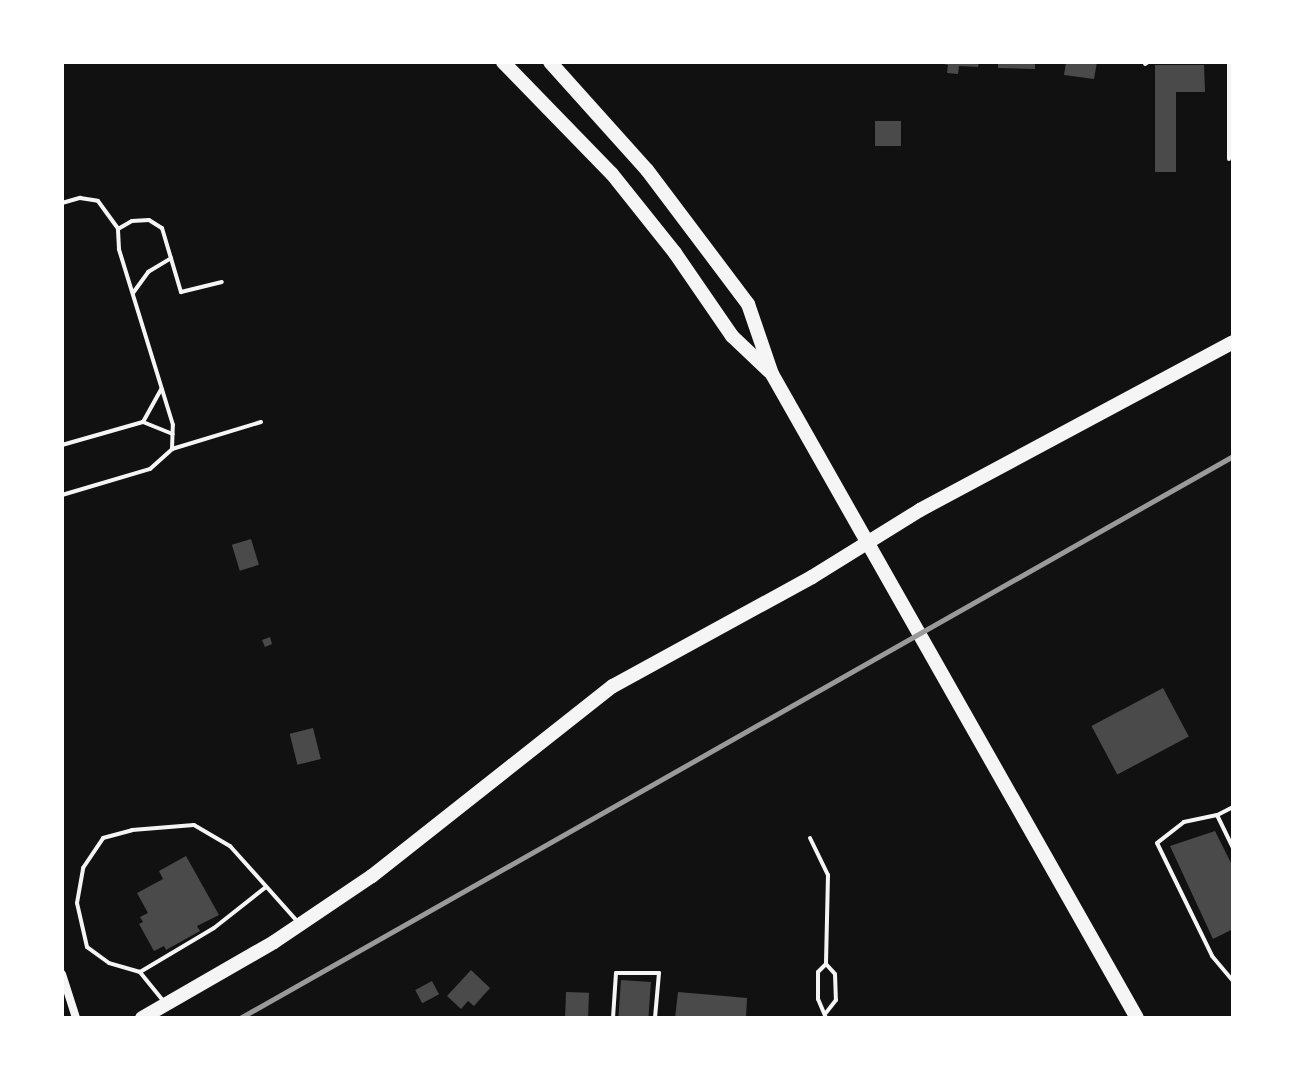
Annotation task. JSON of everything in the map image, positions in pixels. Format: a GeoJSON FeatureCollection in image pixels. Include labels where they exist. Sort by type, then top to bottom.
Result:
{"type":"FeatureCollection","features":[{"type":"Feature","properties":{"kind":"main road"},"geometry":{"type":"LineString","coordinates":[[503,62],[612,174],[675,253],[732,336],[772,374]]}},
{"type":"Feature","properties":{"kind":"main road"},"geometry":{"type":"LineString","coordinates":[[550,62],[647,170],[718,260],[748,304],[772,374],[866,545],[1137,1018]]}},
{"type":"Feature","properties":{"kind":"main road"},"geometry":{"type":"LineString","coordinates":[[142,1018],[372,876],[613,686],[866,545],[920,510],[1063,430],[1233,342]]}},
{"type":"Feature","properties":{"kind":"street"},"geometry":{"type":"LineString","coordinates":[[62,974],[76,1018]]}},
{"type":"Feature","properties":{"kind":"lane"},"geometry":{"type":"LineString","coordinates":[[1229,62],[1229,159]]}},
{"type":"Feature","properties":{"kind":"lane"},"geometry":{"type":"LineString","coordinates":[[62,203],[80,198],[98,201],[118,229],[119,249],[173,434],[172,449]]}},
{"type":"Feature","properties":{"kind":"lane"},"geometry":{"type":"LineString","coordinates":[[118,229],[132,221],[149,220],[162,228],[181,292],[222,282]]}},
{"type":"Feature","properties":{"kind":"lane"},"geometry":{"type":"LineString","coordinates":[[133,293],[148,272],[171,258]]}},
{"type":"Feature","properties":{"kind":"lane"},"geometry":{"type":"LineString","coordinates":[[143,422],[161,389]]}},
{"type":"Feature","properties":{"kind":"lane"},"geometry":{"type":"LineString","coordinates":[[62,445],[143,422],[173,434]]}},
{"type":"Feature","properties":{"kind":"lane"},"geometry":{"type":"LineString","coordinates":[[62,495],[150,469],[172,449],[261,422]]}},
{"type":"Feature","properties":{"kind":"lane"},"geometry":{"type":"LineString","coordinates":[[1233,807],[1217,815],[1184,822],[1157,843],[1212,956],[1233,981]]}},
{"type":"Feature","properties":{"kind":"lane"},"geometry":{"type":"LineString","coordinates":[[1217,815],[1233,848]]}},
{"type":"Feature","properties":{"kind":"lane"},"geometry":{"type":"LineString","coordinates":[[166,1005],[140,972],[109,963],[87,947],[77,903],[83,868],[103,838],[132,830],[194,825],[230,846],[300,923]]}},
{"type":"Feature","properties":{"kind":"lane"},"geometry":{"type":"LineString","coordinates":[[810,838],[828,875],[826,964],[835,974],[836,1000],[826,1016]]}},
{"type":"Feature","properties":{"kind":"lane"},"geometry":{"type":"LineString","coordinates":[[140,972],[214,928],[266,887]]}},
{"type":"Feature","properties":{"kind":"lane"},"geometry":{"type":"LineString","coordinates":[[826,964],[818,972],[818,999],[826,1016]]}},
{"type":"Feature","properties":{"kind":"lane"},"geometry":{"type":"LineString","coordinates":[[613,1018],[616,973],[659,973],[655,1018]]}},
{"type":"Feature","properties":{"kind":"building"},"geometry":{"type":"Polygon","coordinates":[[[936,62],[979,62],[978,67],[959,66],[958,74],[947,73],[948,65],[936,62]]]}},
{"type":"Feature","properties":{"kind":"building"},"geometry":{"type":"Polygon","coordinates":[[[998,62],[1035,62],[1035,69],[998,68],[998,62]]]}},
{"type":"Feature","properties":{"kind":"building"},"geometry":{"type":"Polygon","coordinates":[[[1066,62],[1097,62],[1094,79],[1064,75],[1066,62]]]}},
{"type":"Feature","properties":{"kind":"building"},"geometry":{"type":"Polygon","coordinates":[[[1155,65],[1204,65],[1205,92],[1176,92],[1176,172],[1155,172],[1155,65]]]}},
{"type":"Feature","properties":{"kind":"building"},"geometry":{"type":"Polygon","coordinates":[[[875,121],[901,121],[901,146],[875,146],[875,121]]]}},
{"type":"Feature","properties":{"kind":"building"},"geometry":{"type":"Polygon","coordinates":[[[251,539],[259,565],[240,571],[232,545],[251,539]]]}},
{"type":"Feature","properties":{"kind":"building"},"geometry":{"type":"Polygon","coordinates":[[[270,637],[272,644],[265,647],[262,640],[270,637]]]}},
{"type":"Feature","properties":{"kind":"building"},"geometry":{"type":"Polygon","coordinates":[[[1163,688],[1189,737],[1117,775],[1091,726],[1163,688]]]}},
{"type":"Feature","properties":{"kind":"building"},"geometry":{"type":"Polygon","coordinates":[[[313,728],[321,759],[297,765],[290,734],[313,728]]]}},
{"type":"Feature","properties":{"kind":"building"},"geometry":{"type":"Polygon","coordinates":[[[1215,831],[1233,867],[1233,929],[1213,939],[1170,846],[1215,831]]]}},
{"type":"Feature","properties":{"kind":"building"},"geometry":{"type":"Polygon","coordinates":[[[186,856],[219,915],[197,926],[200,931],[166,950],[164,946],[154,951],[139,924],[143,922],[140,917],[148,913],[137,893],[163,879],[159,871],[186,856]]]}},
{"type":"Feature","properties":{"kind":"building"},"geometry":{"type":"Polygon","coordinates":[[[471,970],[490,988],[474,1006],[468,1001],[461,1009],[447,996],[471,970]]]}},
{"type":"Feature","properties":{"kind":"building"},"geometry":{"type":"Polygon","coordinates":[[[621,980],[651,982],[648,1018],[618,1018],[621,980]]]}},
{"type":"Feature","properties":{"kind":"building"},"geometry":{"type":"Polygon","coordinates":[[[432,981],[439,994],[422,1003],[415,990],[432,981]]]}},
{"type":"Feature","properties":{"kind":"building"},"geometry":{"type":"Polygon","coordinates":[[[566,992],[589,993],[588,1018],[565,1018],[566,992]]]}},
{"type":"Feature","properties":{"kind":"building"},"geometry":{"type":"Polygon","coordinates":[[[678,992],[747,998],[746,1018],[675,1018],[678,992]]]}},
{"type":"Feature","properties":{"kind":"railway"},"geometry":{"type":"LineString","coordinates":[[240,1018],[1233,456]]}}]}
